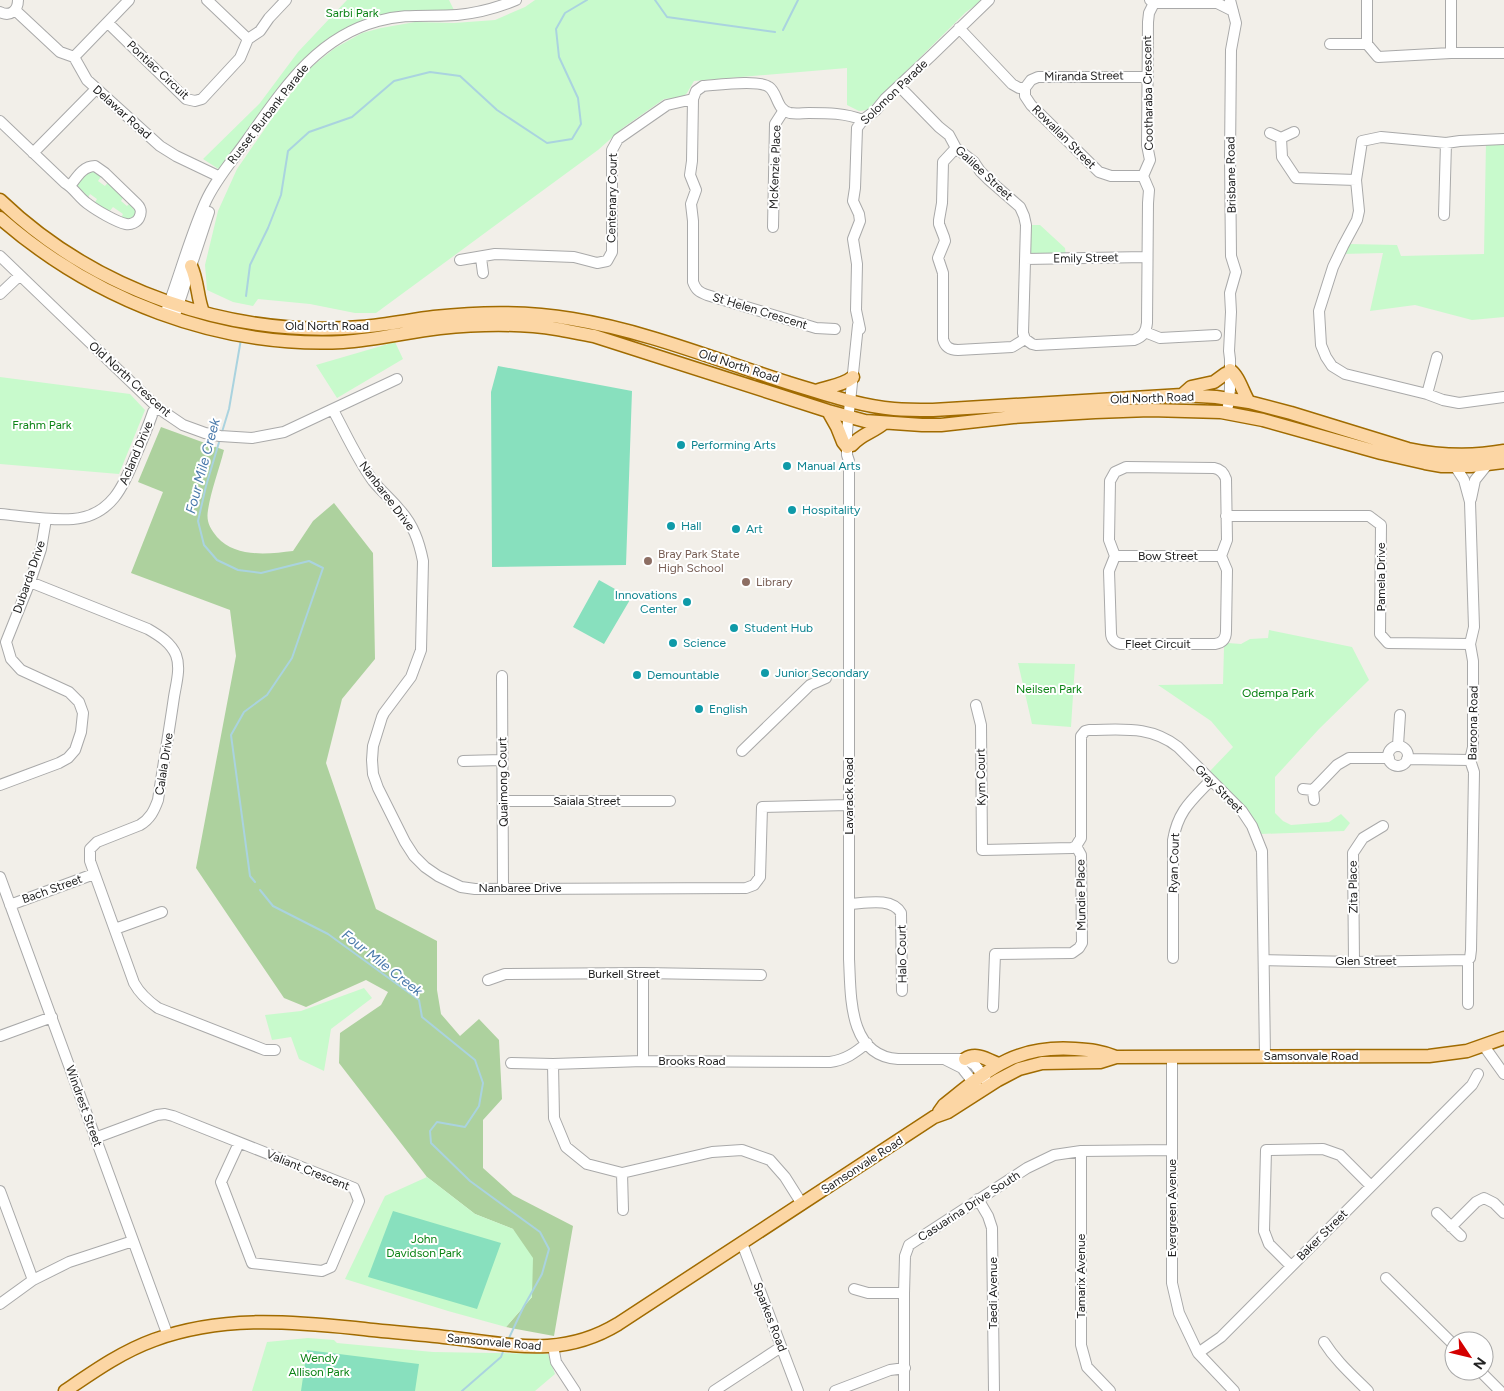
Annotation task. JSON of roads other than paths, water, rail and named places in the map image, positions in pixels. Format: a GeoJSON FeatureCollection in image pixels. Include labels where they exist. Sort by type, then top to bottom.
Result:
{"type":"FeatureCollection","features":[{"type":"Feature","properties":{"kind":"main road","name":"Old North Road"},"geometry":{"type":"LineString","coordinates":[[0,200],[48,240],[107,276],[174,304],[245,322],[280,327],[320,328],[377,326],[465,314],[545,315],[630,332],[816,391],[854,402],[892,409],[933,410],[1182,395],[1226,398],[1292,413],[1408,449],[1427,453],[1473,455],[1504,452]]}},
{"type":"Feature","properties":{"kind":"main road","name":"Old North Road"},"geometry":{"type":"LineString","coordinates":[[0,218],[36,247],[70,270],[127,300],[170,317],[236,334],[306,342],[342,342],[377,339],[440,328],[502,324],[555,328],[594,336],[828,412],[884,423],[941,425],[1013,417],[1150,410],[1224,413],[1263,420],[1405,459],[1442,466],[1486,465],[1504,462]]}},
{"type":"Feature","properties":{"kind":"main road"},"geometry":{"type":"LineString","coordinates":[[191,266],[196,276],[199,302],[203,312]]}},
{"type":"Feature","properties":{"kind":"main road"},"geometry":{"type":"LineString","coordinates":[[1182,395],[1190,387],[1214,382],[1228,372],[1235,374],[1248,402]]}},
{"type":"Feature","properties":{"kind":"main road"},"geometry":{"type":"LineString","coordinates":[[816,391],[829,386],[844,384],[853,377]]}},
{"type":"Feature","properties":{"kind":"main road"},"geometry":{"type":"LineString","coordinates":[[828,412],[843,442],[850,446],[865,434],[877,430],[884,423]]}},
{"type":"Feature","properties":{"kind":"main road","name":"Samsonvale Road"},"geometry":{"type":"LineString","coordinates":[[981,1083],[1031,1065],[1056,1062],[1100,1062],[1116,1057],[1429,1056],[1467,1051],[1504,1038]]}},
{"type":"Feature","properties":{"kind":"main road","name":"Samsonvale Road"},"geometry":{"type":"LineString","coordinates":[[65,1391],[125,1353],[168,1336],[196,1328],[224,1324],[272,1322],[336,1326],[520,1346],[553,1346],[576,1343],[606,1331],[934,1117],[948,1112],[981,1083],[998,1064],[1024,1053],[1056,1048],[1101,1051],[1116,1057]]}},
{"type":"Feature","properties":{"kind":"main road"},"geometry":{"type":"LineString","coordinates":[[965,1059],[971,1055],[981,1056],[998,1064]]}},
{"type":"Feature","properties":{"kind":"street"},"geometry":{"type":"LineString","coordinates":[[0,12],[8,14],[16,5],[60,52],[74,57],[129,0]]}},
{"type":"Feature","properties":{"kind":"street"},"geometry":{"type":"LineString","coordinates":[[207,0],[248,39]]}},
{"type":"Feature","properties":{"kind":"street","name":"Pontiac Circuit"},"geometry":{"type":"LineString","coordinates":[[108,23],[186,98],[194,101],[202,99],[229,71],[243,54],[248,39],[262,29],[269,18],[286,0]]}},
{"type":"Feature","properties":{"kind":"street","name":"Russet Burbank Parade"},"geometry":{"type":"LineString","coordinates":[[170,317],[206,201],[220,177],[293,78],[308,61],[340,37],[359,27],[406,16],[450,15],[475,12],[491,9],[516,0]]}},
{"type":"Feature","properties":{"kind":"street","name":"Solomon Parade"},"geometry":{"type":"LineString","coordinates":[[854,402],[863,343],[856,310],[857,264],[853,239],[860,220],[853,201],[860,124],[989,0]]}},
{"type":"Feature","properties":{"kind":"street","name":"Brisbane Road"},"geometry":{"type":"LineString","coordinates":[[1224,413],[1228,372],[1226,359],[1229,351],[1231,312],[1230,293],[1236,272],[1231,256],[1230,157],[1231,50],[1236,23],[1230,0]]}},
{"type":"Feature","properties":{"kind":"street"},"geometry":{"type":"LineString","coordinates":[[1367,0],[1366,44],[1378,57],[1451,53],[1504,53]]}},
{"type":"Feature","properties":{"kind":"street"},"geometry":{"type":"LineString","coordinates":[[1451,0],[1451,53]]}},
{"type":"Feature","properties":{"kind":"street"},"geometry":{"type":"LineString","coordinates":[[1152,2],[1219,2],[1233,11]]}},
{"type":"Feature","properties":{"kind":"street","name":"Cootharaba Crescent"},"geometry":{"type":"LineString","coordinates":[[1145,332],[1147,323],[1149,195],[1143,176],[1150,160],[1147,145],[1148,22],[1152,2]]}},
{"type":"Feature","properties":{"kind":"street"},"geometry":{"type":"LineString","coordinates":[[959,28],[1012,84],[1019,88],[1025,88]]}},
{"type":"Feature","properties":{"kind":"street"},"geometry":{"type":"LineString","coordinates":[[1330,44],[1366,44]]}},
{"type":"Feature","properties":{"kind":"street","name":"Delawar Road"},"geometry":{"type":"LineString","coordinates":[[74,57],[87,80],[160,146],[176,156],[220,177]]}},
{"type":"Feature","properties":{"kind":"street","name":"Miranda Street"},"geometry":{"type":"LineString","coordinates":[[1025,88],[1031,80],[1038,77],[1148,77]]}},
{"type":"Feature","properties":{"kind":"street"},"geometry":{"type":"LineString","coordinates":[[692,103],[696,91],[703,86],[759,83],[770,87],[778,102],[789,113],[837,113],[846,115],[860,124]]}},
{"type":"Feature","properties":{"kind":"street","name":"Galilee Street"},"geometry":{"type":"LineString","coordinates":[[899,86],[949,135],[956,148],[974,162],[984,176],[1020,207],[1026,225],[1023,332],[1025,339]]}},
{"type":"Feature","properties":{"kind":"street","name":"Rowallan Street"},"geometry":{"type":"LineString","coordinates":[[1025,88],[1025,96],[1030,105],[1098,172],[1111,176],[1143,176]]}},
{"type":"Feature","properties":{"kind":"street"},"geometry":{"type":"LineString","coordinates":[[33,152],[96,89]]}},
{"type":"Feature","properties":{"kind":"street","name":"Centenary Court"},"geometry":{"type":"LineString","coordinates":[[460,260],[481,258],[495,254],[574,257],[597,263],[607,261],[612,252],[612,150],[614,144],[667,105],[692,103]]}},
{"type":"Feature","properties":{"kind":"street","name":"St Helen Crescent"},"geometry":{"type":"LineString","coordinates":[[692,103],[692,161],[690,171],[696,190],[691,210],[693,222],[693,282],[697,290],[707,295],[816,328],[835,329]]}},
{"type":"Feature","properties":{"kind":"street","name":"McKenzie Place"},"geometry":{"type":"LineString","coordinates":[[773,227],[774,124],[784,110]]}},
{"type":"Feature","properties":{"kind":"street"},"geometry":{"type":"LineString","coordinates":[[0,121],[88,205],[123,223],[129,224],[138,220],[141,208],[106,173],[95,166],[87,168],[79,174],[70,186]]}},
{"type":"Feature","properties":{"kind":"street"},"geometry":{"type":"LineString","coordinates":[[1270,132],[1280,138]]}},
{"type":"Feature","properties":{"kind":"street"},"geometry":{"type":"LineString","coordinates":[[1280,138],[1294,132]]}},
{"type":"Feature","properties":{"kind":"street"},"geometry":{"type":"LineString","coordinates":[[1280,138],[1282,157],[1296,178],[1356,180]]}},
{"type":"Feature","properties":{"kind":"street"},"geometry":{"type":"LineString","coordinates":[[1504,139],[1460,140],[1446,143],[1381,138],[1362,141],[1356,180],[1359,211],[1357,220],[1338,256],[1319,311],[1321,345],[1332,366],[1345,374],[1459,403],[1504,397]]}},
{"type":"Feature","properties":{"kind":"street"},"geometry":{"type":"LineString","coordinates":[[1444,215],[1446,143]]}},
{"type":"Feature","properties":{"kind":"street"},"geometry":{"type":"LineString","coordinates":[[956,148],[944,162],[942,203],[939,220],[944,236],[943,246],[938,258],[943,273],[944,343],[949,348],[958,350],[1012,347],[1025,339],[1036,345],[1114,341],[1139,338],[1145,332],[1160,338],[1216,335]]}},
{"type":"Feature","properties":{"kind":"street","name":"Russet Burbank Parade"},"geometry":{"type":"LineString","coordinates":[[174,304],[191,266],[220,177]]}},
{"type":"Feature","properties":{"kind":"street","name":"Old North Crescent"},"geometry":{"type":"LineString","coordinates":[[0,256],[158,408],[183,425],[205,433],[236,438],[284,432],[397,379]]}},
{"type":"Feature","properties":{"kind":"street","name":"Emily Street"},"geometry":{"type":"LineString","coordinates":[[1025,259],[1148,257]]}},
{"type":"Feature","properties":{"kind":"street"},"geometry":{"type":"LineString","coordinates":[[481,258],[483,273]]}},
{"type":"Feature","properties":{"kind":"street"},"geometry":{"type":"LineString","coordinates":[[0,294],[19,276]]}},
{"type":"Feature","properties":{"kind":"street","name":"Solomon Parade"},"geometry":{"type":"LineString","coordinates":[[854,402],[853,377],[858,324]]}},
{"type":"Feature","properties":{"kind":"street"},"geometry":{"type":"LineString","coordinates":[[1427,394],[1437,356]]}},
{"type":"Feature","properties":{"kind":"street","name":"Lavarack Road"},"geometry":{"type":"LineString","coordinates":[[854,402],[850,446],[851,456],[849,461],[849,959],[854,1022],[859,1033],[867,1043],[877,1053],[891,1059],[965,1059]]}},
{"type":"Feature","properties":{"kind":"street","name":"Acland Drive"},"geometry":{"type":"LineString","coordinates":[[0,514],[46,519],[74,519],[85,517],[104,508],[112,501],[126,482],[153,412],[158,408]]}},
{"type":"Feature","properties":{"kind":"street","name":"Nanbaree Drive"},"geometry":{"type":"LineString","coordinates":[[333,410],[369,475],[409,521],[416,533],[423,561],[421,650],[411,677],[384,712],[372,746],[372,760],[373,774],[378,788],[405,842],[414,856],[425,867],[438,876],[461,886],[475,888],[751,887],[760,877],[762,807],[849,805]]}},
{"type":"Feature","properties":{"kind":"street","name":"Baroona Road"},"geometry":{"type":"LineString","coordinates":[[1470,502],[1475,480],[1486,465]]}},
{"type":"Feature","properties":{"kind":"street","name":"Baroona Road"},"geometry":{"type":"LineString","coordinates":[[1455,466],[1464,480],[1470,502],[1474,627],[1470,644],[1473,662],[1473,747],[1470,760],[1474,772],[1471,950],[1468,960],[1468,1004]]}},
{"type":"Feature","properties":{"kind":"street","name":"Fleet Circuit"},"geometry":{"type":"LineString","coordinates":[[1123,468],[1219,469],[1225,474],[1226,479],[1227,540],[1222,556],[1228,570],[1226,634],[1224,640],[1215,644],[1121,644],[1114,641],[1111,633],[1110,571],[1116,556],[1109,540],[1110,481],[1115,472],[1123,468]]}},
{"type":"Feature","properties":{"kind":"street","name":"Pamela Drive"},"geometry":{"type":"LineString","coordinates":[[1226,516],[1369,516],[1381,525],[1380,634],[1388,643],[1470,644]]}},
{"type":"Feature","properties":{"kind":"street","name":"Dubarda Drive"},"geometry":{"type":"LineString","coordinates":[[0,785],[68,758],[75,750],[81,732],[83,713],[79,702],[69,692],[21,670],[11,659],[6,642],[42,549],[46,519]]}},
{"type":"Feature","properties":{"kind":"street","name":"Bow Street"},"geometry":{"type":"LineString","coordinates":[[1116,556],[1222,556]]}},
{"type":"Feature","properties":{"kind":"street","name":"Calala Drive"},"geometry":{"type":"LineString","coordinates":[[30,582],[148,629],[161,636],[171,646],[178,666],[158,800],[155,808],[146,822],[97,842],[90,849],[90,861],[134,983],[139,992],[158,1008],[265,1050],[275,1050]]}},
{"type":"Feature","properties":{"kind":"street","name":"Quaimong Court"},"geometry":{"type":"LineString","coordinates":[[502,676],[503,888]]}},
{"type":"Feature","properties":{"kind":"street"},"geometry":{"type":"LineString","coordinates":[[742,751],[810,685],[826,678]]}},
{"type":"Feature","properties":{"kind":"street","name":"Kym Court"},"geometry":{"type":"LineString","coordinates":[[976,705],[980,725],[982,850],[1072,848],[1076,846]]}},
{"type":"Feature","properties":{"kind":"street"},"geometry":{"type":"LineString","coordinates":[[1398,746],[1400,715]]}},
{"type":"Feature","properties":{"kind":"street","name":"Gray Street"},"geometry":{"type":"LineString","coordinates":[[1082,736],[1088,730],[1135,730],[1160,736],[1178,747],[1248,820],[1262,850],[1264,1056]]}},
{"type":"Feature","properties":{"kind":"street","name":"Mundie Place"},"geometry":{"type":"LineString","coordinates":[[993,1008],[995,954],[1072,953],[1082,943],[1081,856],[1076,846],[1081,838],[1082,736]]}},
{"type":"Feature","properties":{"kind":"street"},"geometry":{"type":"LineString","coordinates":[[1398,746],[1406,748],[1408,756],[1405,763],[1398,766],[1391,763],[1389,758],[1391,748],[1398,746]]}},
{"type":"Feature","properties":{"kind":"street"},"geometry":{"type":"LineString","coordinates":[[1310,793],[1337,765],[1349,758],[1389,758]]}},
{"type":"Feature","properties":{"kind":"street"},"geometry":{"type":"LineString","coordinates":[[1407,759],[1470,760]]}},
{"type":"Feature","properties":{"kind":"street"},"geometry":{"type":"LineString","coordinates":[[463,761],[502,760]]}},
{"type":"Feature","properties":{"kind":"street","name":"Ryan Court"},"geometry":{"type":"LineString","coordinates":[[1173,958],[1173,840],[1176,826],[1182,813],[1210,781]]}},
{"type":"Feature","properties":{"kind":"street","name":"Saiala Street"},"geometry":{"type":"LineString","coordinates":[[503,801],[670,801]]}},
{"type":"Feature","properties":{"kind":"street","name":"Zita Place"},"geometry":{"type":"LineString","coordinates":[[1354,962],[1353,853],[1363,838],[1383,826]]}},
{"type":"Feature","properties":{"kind":"street","name":"Bach Street"},"geometry":{"type":"LineString","coordinates":[[10,905],[94,874]]}},
{"type":"Feature","properties":{"kind":"street","name":"Windrest Street"},"geometry":{"type":"LineString","coordinates":[[0,877],[168,1336]]}},
{"type":"Feature","properties":{"kind":"street","name":"Halo Court"},"geometry":{"type":"LineString","coordinates":[[850,904],[887,903],[898,908],[901,913],[902,991]]}},
{"type":"Feature","properties":{"kind":"street"},"geometry":{"type":"LineString","coordinates":[[115,929],[162,912]]}},
{"type":"Feature","properties":{"kind":"street","name":"Glen Street"},"geometry":{"type":"LineString","coordinates":[[1264,960],[1354,962],[1468,960]]}},
{"type":"Feature","properties":{"kind":"street"},"geometry":{"type":"LineString","coordinates":[[643,973],[643,1061]]}},
{"type":"Feature","properties":{"kind":"street","name":"Burkell Street"},"geometry":{"type":"LineString","coordinates":[[488,980],[505,974],[761,974]]}},
{"type":"Feature","properties":{"kind":"street"},"geometry":{"type":"LineString","coordinates":[[0,1036],[52,1018]]}},
{"type":"Feature","properties":{"kind":"street","name":"Brooks Road"},"geometry":{"type":"LineString","coordinates":[[511,1063],[552,1064],[643,1061],[830,1062],[844,1059],[867,1043]]}},
{"type":"Feature","properties":{"kind":"street"},"geometry":{"type":"LineString","coordinates":[[1487,1045],[1504,1063]]}},
{"type":"Feature","properties":{"kind":"street"},"geometry":{"type":"LineString","coordinates":[[1487,1045],[1504,1074]]}},
{"type":"Feature","properties":{"kind":"street","name":"Evergreen Avenue"},"geometry":{"type":"LineString","coordinates":[[1172,1057],[1172,1283],[1179,1313],[1198,1353]]}},
{"type":"Feature","properties":{"kind":"street"},"geometry":{"type":"LineString","coordinates":[[965,1059],[972,1062],[981,1083]]}},
{"type":"Feature","properties":{"kind":"street"},"geometry":{"type":"LineString","coordinates":[[946,1060],[958,1066],[981,1083]]}},
{"type":"Feature","properties":{"kind":"street"},"geometry":{"type":"LineString","coordinates":[[552,1064],[554,1118],[566,1147],[587,1164],[622,1173],[712,1152],[742,1150],[770,1160],[802,1204]]}},
{"type":"Feature","properties":{"kind":"street","name":"Baker Street"},"geometry":{"type":"LineString","coordinates":[[1198,1353],[1221,1337],[1472,1085],[1478,1074]]}},
{"type":"Feature","properties":{"kind":"street","name":"Valiant Crescent"},"geometry":{"type":"LineString","coordinates":[[96,1138],[157,1115],[165,1114],[354,1188],[359,1201],[331,1266],[322,1271],[252,1263],[221,1182],[239,1143]]}},
{"type":"Feature","properties":{"kind":"street"},"geometry":{"type":"LineString","coordinates":[[1291,1266],[1269,1244],[1264,1231],[1266,1150],[1323,1149],[1340,1155],[1371,1186]]}},
{"type":"Feature","properties":{"kind":"street","name":"Casuarina Drive South"},"geometry":{"type":"LineString","coordinates":[[904,1391],[905,1256],[909,1245],[1027,1168],[1054,1155],[1081,1151],[1172,1150]]}},
{"type":"Feature","properties":{"kind":"street","name":"Tamarix Avenue"},"geometry":{"type":"LineString","coordinates":[[1081,1151],[1081,1345],[1087,1367],[1110,1391]]}},
{"type":"Feature","properties":{"kind":"street"},"geometry":{"type":"LineString","coordinates":[[622,1173],[624,1210]]}},
{"type":"Feature","properties":{"kind":"street"},"geometry":{"type":"LineString","coordinates":[[0,1191],[33,1280]]}},
{"type":"Feature","properties":{"kind":"street"},"geometry":{"type":"LineString","coordinates":[[1451,1227],[1480,1199],[1489,1199],[1504,1213]]}},
{"type":"Feature","properties":{"kind":"street","name":"Taedi Avenue"},"geometry":{"type":"LineString","coordinates":[[978,1200],[992,1222],[994,1391]]}},
{"type":"Feature","properties":{"kind":"street"},"geometry":{"type":"LineString","coordinates":[[1437,1213],[1461,1236]]}},
{"type":"Feature","properties":{"kind":"street"},"geometry":{"type":"LineString","coordinates":[[0,1304],[33,1280],[69,1262],[133,1242]]}},
{"type":"Feature","properties":{"kind":"street","name":"Sparkes Road"},"geometry":{"type":"LineString","coordinates":[[742,1244],[798,1391]]}},
{"type":"Feature","properties":{"kind":"street"},"geometry":{"type":"LineString","coordinates":[[1386,1278],[1444,1335]]}},
{"type":"Feature","properties":{"kind":"street"},"geometry":{"type":"LineString","coordinates":[[854,1289],[868,1293],[904,1293]]}},
{"type":"Feature","properties":{"kind":"street"},"geometry":{"type":"LineString","coordinates":[[1324,1342],[1331,1354],[1368,1391]]}},
{"type":"Feature","properties":{"kind":"street"},"geometry":{"type":"LineString","coordinates":[[553,1346],[556,1362],[575,1391]]}},
{"type":"Feature","properties":{"kind":"street"},"geometry":{"type":"LineString","coordinates":[[714,1391],[781,1347]]}},
{"type":"Feature","properties":{"kind":"street"},"geometry":{"type":"LineString","coordinates":[[1198,1353],[1234,1391]]}},
{"type":"Feature","properties":{"kind":"street"},"geometry":{"type":"LineString","coordinates":[[835,1391],[890,1370],[904,1368]]}},
{"type":"Feature","properties":{"kind":"street"},"geometry":{"type":"LineString","coordinates":[[1490,1381],[1500,1391]]}},
{"type":"Feature","properties":{"kind":"waterway","name":"Four Mile Creek"},"geometry":{"type":"LineString","coordinates":[[246,296],[250,265],[281,195],[288,151],[309,132],[352,117],[394,81],[430,72],[460,76],[497,110],[547,143],[572,139],[581,124],[578,98],[559,57],[556,29],[565,13],[587,0]]}},
{"type":"Feature","properties":{"kind":"waterway","name":"Four Mile Creek"},"geometry":{"type":"LineString","coordinates":[[655,0],[667,17],[775,32]]}},
{"type":"Feature","properties":{"kind":"waterway","name":"Four Mile Creek"},"geometry":{"type":"LineString","coordinates":[[783,30],[798,0]]}},
{"type":"Feature","properties":{"kind":"waterway","name":"Four Mile Creek"},"geometry":{"type":"LineString","coordinates":[[222,432],[229,409],[241,339]]}},
{"type":"Feature","properties":{"kind":"waterway","name":"Four Mile Creek"},"geometry":{"type":"LineString","coordinates":[[220,439],[198,521],[204,545],[217,560],[238,570],[261,573],[309,561],[323,568],[292,658],[267,695],[244,712],[231,735],[250,876],[255,882]]}},
{"type":"Feature","properties":{"kind":"waterway","name":"Four Mile Creek"},"geometry":{"type":"LineString","coordinates":[[260,890],[273,906],[328,934],[419,1000],[422,1017],[475,1060],[483,1083],[479,1106],[465,1127],[437,1122],[430,1131],[431,1143],[470,1181],[540,1232],[549,1249],[542,1274],[508,1340]]}},
{"type":"Feature","properties":{"kind":"waterway","name":"Four Mile Creek"},"geometry":{"type":"LineString","coordinates":[[462,1391],[501,1357],[504,1349]]}},
{"type":"Feature","properties":{"kind":"place","name":"Performing Arts"},"geometry":{"type":"Point","coordinates":[681,445]}},
{"type":"Feature","properties":{"kind":"place","name":"Manual Arts"},"geometry":{"type":"Point","coordinates":[787,466]}},
{"type":"Feature","properties":{"kind":"place","name":"Hospitality"},"geometry":{"type":"Point","coordinates":[792,510]}},
{"type":"Feature","properties":{"kind":"place","name":"Hall"},"geometry":{"type":"Point","coordinates":[671,526]}},
{"type":"Feature","properties":{"kind":"place","name":"Art"},"geometry":{"type":"Point","coordinates":[736,529]}},
{"type":"Feature","properties":{"kind":"place","name":"Bray Park State High School"},"geometry":{"type":"Point","coordinates":[648,561]}},
{"type":"Feature","properties":{"kind":"place","name":"Library"},"geometry":{"type":"Point","coordinates":[746,582]}},
{"type":"Feature","properties":{"kind":"place","name":"Innovations Center"},"geometry":{"type":"Point","coordinates":[687,602]}},
{"type":"Feature","properties":{"kind":"place","name":"Student Hub"},"geometry":{"type":"Point","coordinates":[734,628]}},
{"type":"Feature","properties":{"kind":"place","name":"Science"},"geometry":{"type":"Point","coordinates":[673,643]}},
{"type":"Feature","properties":{"kind":"place","name":"Junior Secondary"},"geometry":{"type":"Point","coordinates":[765,673]}},
{"type":"Feature","properties":{"kind":"place","name":"Demountable"},"geometry":{"type":"Point","coordinates":[637,675]}},
{"type":"Feature","properties":{"kind":"place","name":"English"},"geometry":{"type":"Point","coordinates":[699,709]}},
{"type":"Feature","properties":{"kind":"park label","name":"Sarbi Park"},"geometry":{"type":"Point","coordinates":[352,13]}},
{"type":"Feature","properties":{"kind":"park label","name":"Frahm Park"},"geometry":{"type":"Point","coordinates":[42,425]}},
{"type":"Feature","properties":{"kind":"park label","name":"Neilsen Park"},"geometry":{"type":"Point","coordinates":[1049,689]}},
{"type":"Feature","properties":{"kind":"park label","name":"Odempa Park"},"geometry":{"type":"Point","coordinates":[1278,693]}},
{"type":"Feature","properties":{"kind":"park label","name":"John Davidson Park"},"geometry":{"type":"Point","coordinates":[424,1246]}},
{"type":"Feature","properties":{"kind":"park label","name":"Wendy Allison Park"},"geometry":{"type":"Point","coordinates":[319,1365]}}]}
